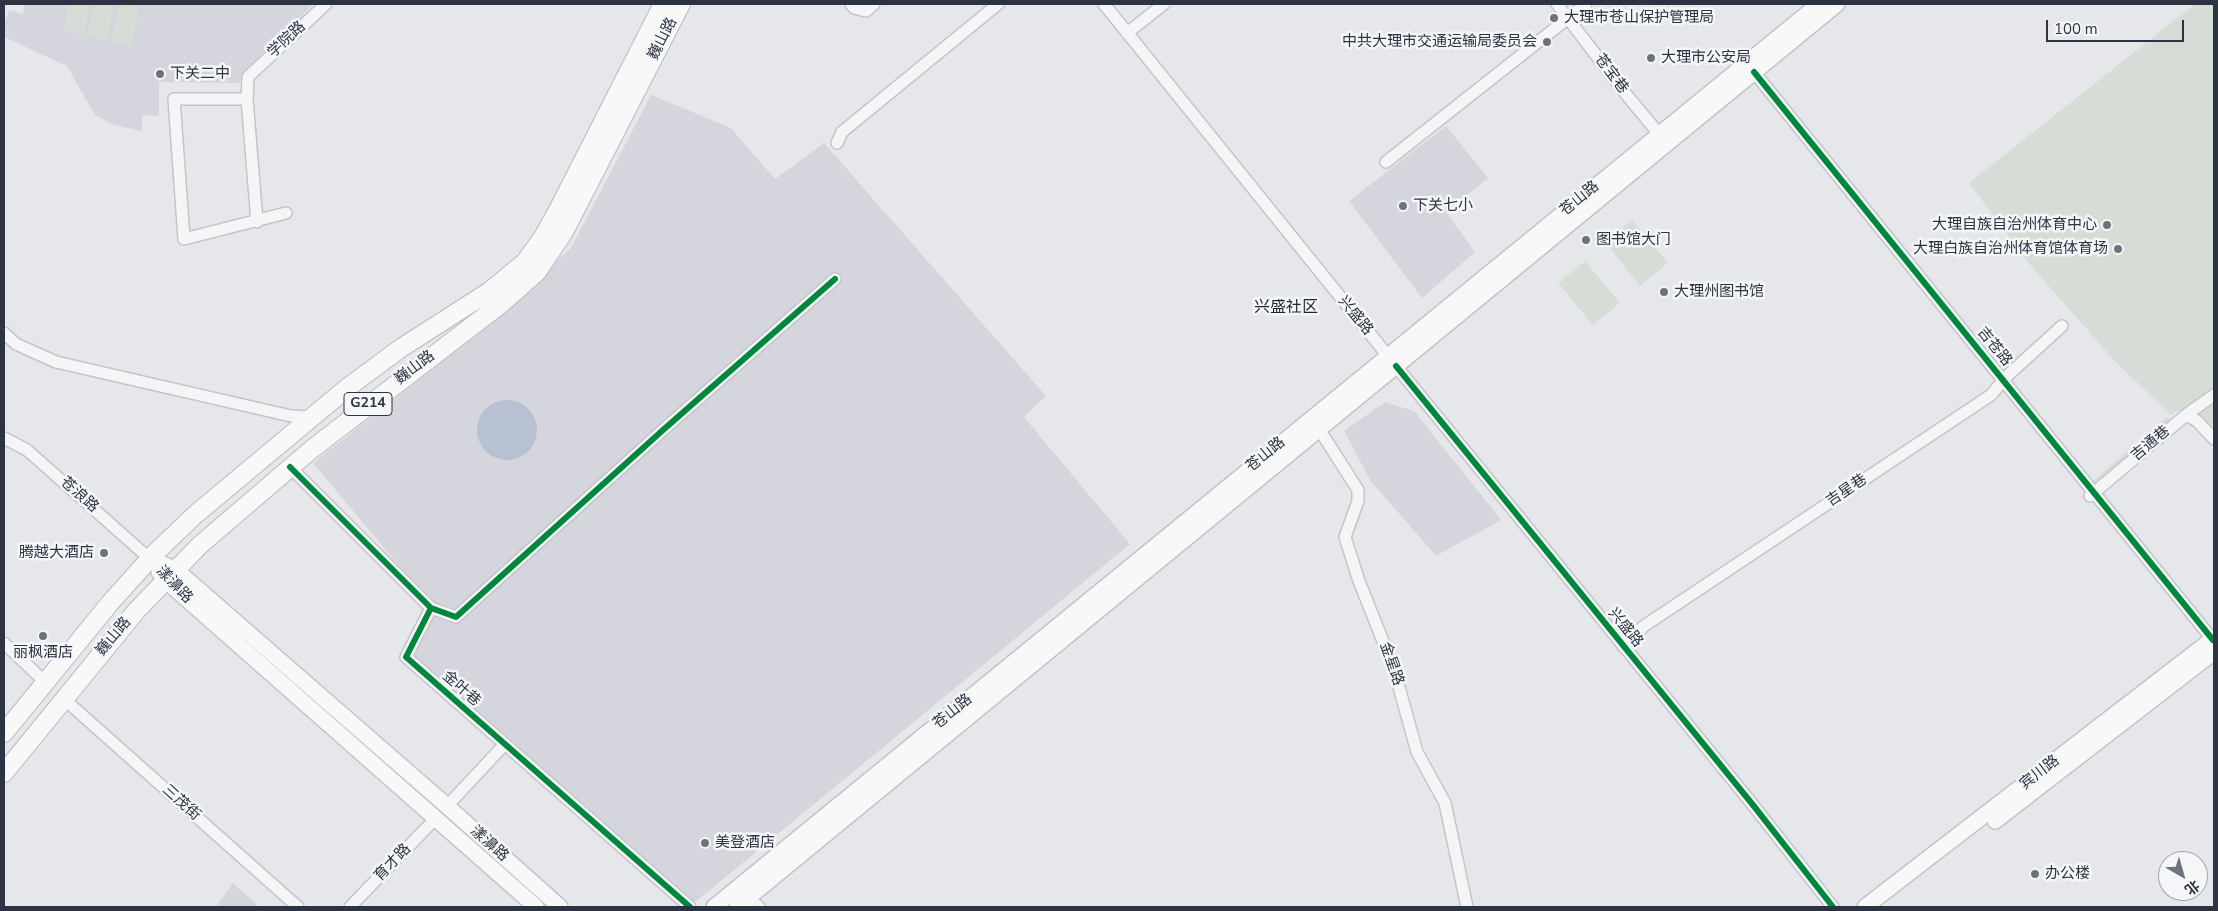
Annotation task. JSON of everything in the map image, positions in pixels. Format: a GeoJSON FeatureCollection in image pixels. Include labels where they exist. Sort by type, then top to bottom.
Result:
{"type":"FeatureCollection","features":[{"type":"Feature","properties":{"kind":"highway","name":"巍山路"},"geometry":{"type":"LineString","coordinates":[[4,773],[124,625],[170,574],[212,533],[290,467],[390,387],[527,282],[544,251],[558,210],[663,4]]}},
{"type":"Feature","properties":{"kind":"highway","name":"巍山路"},"geometry":{"type":"LineString","coordinates":[[4,733],[105,608],[150,559],[209,502],[310,417],[401,348],[481,297],[544,251],[572,217],[681,4]]}},
{"type":"Feature","properties":{"kind":"highway"},"geometry":{"type":"LineString","coordinates":[[481,297],[491,311]]}},
{"type":"Feature","properties":{"kind":"main road","name":"苍山路"},"geometry":{"type":"LineString","coordinates":[[714,907],[1392,361],[1663,139],[1819,4]]}},
{"type":"Feature","properties":{"kind":"main road","name":"苍山路"},"geometry":{"type":"LineString","coordinates":[[1663,139],[1751,74],[1837,4]]}},
{"type":"Feature","properties":{"kind":"main road","name":"苍山路"},"geometry":{"type":"LineString","coordinates":[[748,904],[1319,429],[1392,361]]}},
{"type":"Feature","properties":{"kind":"main road","name":"漾濞路"},"geometry":{"type":"LineString","coordinates":[[150,559],[448,806],[560,907]]}},
{"type":"Feature","properties":{"kind":"main road","name":"漾濞路"},"geometry":{"type":"LineString","coordinates":[[170,574],[435,819],[536,907]]}},
{"type":"Feature","properties":{"kind":"main road","name":"宾川路"},"geometry":{"type":"LineString","coordinates":[[1865,907],[2212,644]]}},
{"type":"Feature","properties":{"kind":"main road","name":"宾川路"},"geometry":{"type":"LineString","coordinates":[[1882,907],[2212,644]]}},
{"type":"Feature","properties":{"kind":"street","name":"学院路"},"geometry":{"type":"LineString","coordinates":[[246,100],[248,77],[326,4]]}},
{"type":"Feature","properties":{"kind":"street"},"geometry":{"type":"LineString","coordinates":[[851,4],[854,8],[866,11],[874,4]]}},
{"type":"Feature","properties":{"kind":"street"},"geometry":{"type":"LineString","coordinates":[[837,143],[842,132],[998,4]]}},
{"type":"Feature","properties":{"kind":"street","name":"兴盛路"},"geometry":{"type":"LineString","coordinates":[[1104,4],[1833,907]]}},
{"type":"Feature","properties":{"kind":"street"},"geometry":{"type":"LineString","coordinates":[[1128,33],[1164,4]]}},
{"type":"Feature","properties":{"kind":"street","name":"苍宝巷"},"geometry":{"type":"LineString","coordinates":[[1557,4],[1663,139]]}},
{"type":"Feature","properties":{"kind":"street"},"geometry":{"type":"LineString","coordinates":[[1386,162],[1586,4]]}},
{"type":"Feature","properties":{"kind":"street","name":"吉苍路"},"geometry":{"type":"LineString","coordinates":[[1751,74],[2212,644]]}},
{"type":"Feature","properties":{"kind":"street"},"geometry":{"type":"LineString","coordinates":[[257,222],[246,100],[174,99],[184,239],[257,222],[286,212]]}},
{"type":"Feature","properties":{"kind":"street"},"geometry":{"type":"LineString","coordinates":[[290,467],[431,608],[456,617],[663,430],[835,279]]}},
{"type":"Feature","properties":{"kind":"street","name":"吉星巷"},"geometry":{"type":"LineString","coordinates":[[1622,646],[1644,626],[1991,395],[2002,382],[2062,326]]}},
{"type":"Feature","properties":{"kind":"street"},"geometry":{"type":"LineString","coordinates":[[4,333],[16,344],[56,362],[291,416],[310,417]]}},
{"type":"Feature","properties":{"kind":"street","name":"吉通巷"},"geometry":{"type":"LineString","coordinates":[[2092,494],[2186,415],[2214,395]]}},
{"type":"Feature","properties":{"kind":"street"},"geometry":{"type":"LineString","coordinates":[[2186,415],[2197,421],[2214,439]]}},
{"type":"Feature","properties":{"kind":"street","name":"金星路"},"geometry":{"type":"LineString","coordinates":[[1319,429],[1358,490],[1358,501],[1346,537],[1359,581],[1394,669],[1416,752],[1445,803],[1467,907]]}},
{"type":"Feature","properties":{"kind":"street","name":"苍浪路"},"geometry":{"type":"LineString","coordinates":[[4,438],[28,450],[150,559]]}},
{"type":"Feature","properties":{"kind":"street","name":"金叶巷"},"geometry":{"type":"LineString","coordinates":[[431,608],[406,657],[690,907]]}},
{"type":"Feature","properties":{"kind":"street"},"geometry":{"type":"LineString","coordinates":[[4,643],[45,682]]}},
{"type":"Feature","properties":{"kind":"street","name":"三茂街"},"geometry":{"type":"LineString","coordinates":[[64,699],[298,907]]}},
{"type":"Feature","properties":{"kind":"street"},"geometry":{"type":"LineString","coordinates":[[448,806],[505,744]]}},
{"type":"Feature","properties":{"kind":"street","name":"育才路"},"geometry":{"type":"LineString","coordinates":[[350,907],[435,819]]}},
{"type":"Feature","properties":{"kind":"shaded area","name":"下关二中"},"geometry":{"type":"Polygon","coordinates":[[[24,4],[313,4],[239,83],[159,82],[159,116],[142,115],[142,131],[114,125],[95,115],[67,66],[4,37],[4,24],[9,10],[23,14],[24,4]]]}},
{"type":"Feature","properties":{"kind":"shaded area"},"geometry":{"type":"Polygon","coordinates":[[[69,4],[90,4],[84,34],[64,30],[69,4]]]}},
{"type":"Feature","properties":{"kind":"shaded area"},"geometry":{"type":"Polygon","coordinates":[[[94,4],[114,4],[107,40],[87,35],[94,4]]]}},
{"type":"Feature","properties":{"kind":"shaded area"},"geometry":{"type":"Polygon","coordinates":[[[119,4],[139,8],[131,45],[111,41],[119,4]]]}},
{"type":"Feature","properties":{"kind":"shaded area","name":"大理自族自治州体育中心"},"geometry":{"type":"Polygon","coordinates":[[[2195,4],[2214,4],[2214,423],[2209,428],[2176,411],[2171,415],[2114,360],[2031,266],[1969,183],[2195,4]]]}},
{"type":"Feature","properties":{"kind":"shaded area"},"geometry":{"type":"Polygon","coordinates":[[[651,95],[731,128],[775,179],[824,143],[1046,396],[1024,417],[1130,544],[694,903],[412,655],[432,605],[313,463],[477,334],[571,248],[651,95]]]}},
{"type":"Feature","properties":{"kind":"shaded area","name":"下关七小"},"geometry":{"type":"Polygon","coordinates":[[[1446,126],[1488,178],[1446,212],[1475,252],[1422,298],[1349,201],[1446,126]]]}},
{"type":"Feature","properties":{"kind":"shaded area"},"geometry":{"type":"Polygon","coordinates":[[[1632,220],[1668,263],[1640,286],[1605,242],[1632,220]]]}},
{"type":"Feature","properties":{"kind":"shaded area"},"geometry":{"type":"Polygon","coordinates":[[[1585,261],[1620,303],[1593,325],[1558,283],[1585,261]]]}},
{"type":"Feature","properties":{"kind":"shaded area"},"geometry":{"type":"Polygon","coordinates":[[[1385,402],[1414,411],[1501,520],[1436,556],[1370,480],[1344,431],[1385,402]]]}},
{"type":"Feature","properties":{"kind":"shaded area"},"geometry":{"type":"Polygon","coordinates":[[[2167,417],[2171,420],[2095,486],[2092,482],[2167,417]]]}},
{"type":"Feature","properties":{"kind":"shaded area"},"geometry":{"type":"Polygon","coordinates":[[[233,883],[259,907],[216,907],[233,883]]]}},
{"type":"Feature","properties":{"kind":"water"},"geometry":{"type":"Polygon","coordinates":[[[501,400],[513,400],[524,405],[532,413],[537,424],[535,442],[524,455],[513,460],[501,460],[490,455],[482,447],[477,436],[477,424],[482,413],[490,405],[501,400]]]}},
{"type":"Feature","properties":{"kind":"cycle path"},"geometry":{"type":"LineString","coordinates":[[1754,72],[2213,640]]}},
{"type":"Feature","properties":{"kind":"cycle path"},"geometry":{"type":"LineString","coordinates":[[431,608],[456,617],[663,430],[835,279]]}},
{"type":"Feature","properties":{"kind":"cycle path"},"geometry":{"type":"LineString","coordinates":[[1396,366],[1753,805],[1833,907]]}},
{"type":"Feature","properties":{"kind":"cycle path"},"geometry":{"type":"LineString","coordinates":[[290,467],[431,608],[406,657],[690,907]]}},
{"type":"Feature","properties":{"kind":"place","name":"大理市苍山保护管理局"},"geometry":{"type":"Point","coordinates":[1554,18]}},
{"type":"Feature","properties":{"kind":"place","name":"中共大理市交通运输局委员会"},"geometry":{"type":"Point","coordinates":[1547,42]}},
{"type":"Feature","properties":{"kind":"place","name":"大理市公安局"},"geometry":{"type":"Point","coordinates":[1651,58]}},
{"type":"Feature","properties":{"kind":"place","name":"下关二中"},"geometry":{"type":"Point","coordinates":[160,74]}},
{"type":"Feature","properties":{"kind":"place","name":"下关七小"},"geometry":{"type":"Point","coordinates":[1403,206]}},
{"type":"Feature","properties":{"kind":"place","name":"大理自族自治州体育中心"},"geometry":{"type":"Point","coordinates":[2107,225]}},
{"type":"Feature","properties":{"kind":"place","name":"图书馆大门"},"geometry":{"type":"Point","coordinates":[1586,240]}},
{"type":"Feature","properties":{"kind":"place","name":"大理白族自治州体育馆体育场"},"geometry":{"type":"Point","coordinates":[2118,249]}},
{"type":"Feature","properties":{"kind":"place","name":"大理州图书馆"},"geometry":{"type":"Point","coordinates":[1664,292]}},
{"type":"Feature","properties":{"kind":"place","name":"腾越大酒店"},"geometry":{"type":"Point","coordinates":[104,553]}},
{"type":"Feature","properties":{"kind":"place","name":"丽枫酒店"},"geometry":{"type":"Point","coordinates":[43,636]}},
{"type":"Feature","properties":{"kind":"place","name":"美登酒店"},"geometry":{"type":"Point","coordinates":[705,843]}},
{"type":"Feature","properties":{"kind":"place","name":"办公楼"},"geometry":{"type":"Point","coordinates":[2035,874]}},
{"type":"Feature","properties":{"kind":"district","name":"兴盛社区"},"geometry":{"type":"Point","coordinates":[1286,308]}}]}
